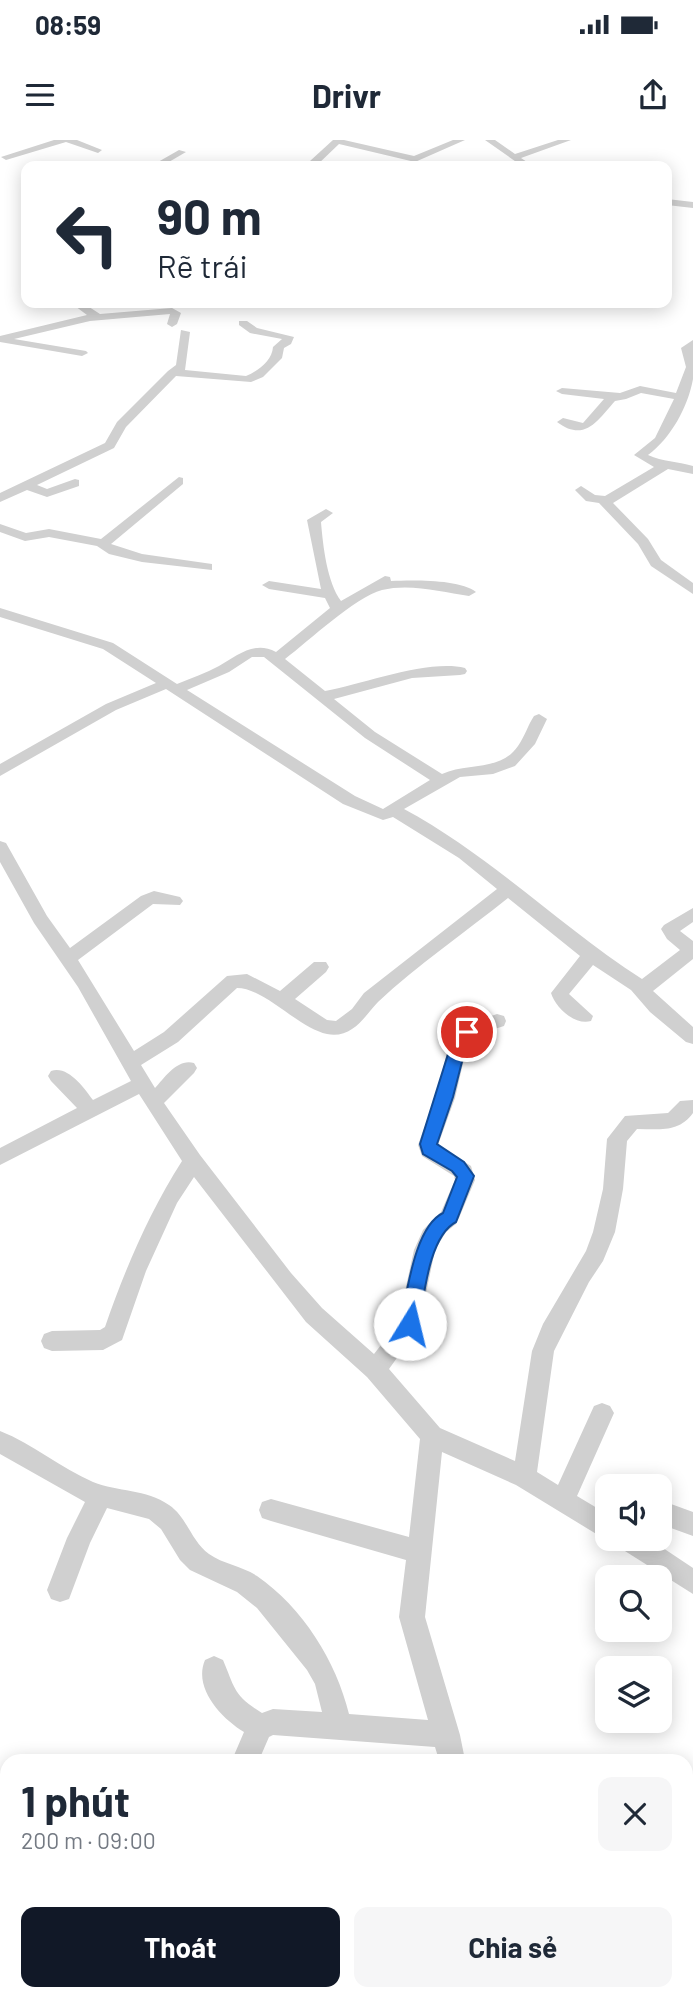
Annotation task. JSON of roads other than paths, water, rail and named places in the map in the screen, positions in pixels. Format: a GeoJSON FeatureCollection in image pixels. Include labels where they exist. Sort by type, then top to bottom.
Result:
{"type":"FeatureCollection","features":[{"type":"Feature","properties":{"kind":"street"},"geometry":{"type":"LineString","coordinates":[[6,157],[66,140],[98,150]]}},
{"type":"Feature","properties":{"kind":"street"},"geometry":{"type":"LineString","coordinates":[[316,161],[339,141],[415,159],[461,140]]}},
{"type":"Feature","properties":{"kind":"street"},"geometry":{"type":"LineString","coordinates":[[489,140],[519,161]]}},
{"type":"Feature","properties":{"kind":"street"},"geometry":{"type":"LineString","coordinates":[[514,157],[567,140]]}},
{"type":"Feature","properties":{"kind":"street"},"geometry":{"type":"LineString","coordinates":[[165,161],[182,152]]}},
{"type":"Feature","properties":{"kind":"street"},"geometry":{"type":"LineString","coordinates":[[672,203],[693,205]]}},
{"type":"Feature","properties":{"kind":"street"},"geometry":{"type":"LineString","coordinates":[[85,308],[95,314],[93,318]]}},
{"type":"Feature","properties":{"kind":"street"},"geometry":{"type":"LineString","coordinates":[[1,339],[93,318],[172,311],[176,313],[172,324]]}},
{"type":"Feature","properties":{"kind":"street"},"geometry":{"type":"LineString","coordinates":[[174,372],[242,380],[258,375],[278,356],[279,347],[287,342],[288,335],[254,331],[243,323]]}},
{"type":"Feature","properties":{"kind":"street"},"geometry":{"type":"LineString","coordinates":[[0,498],[110,445],[121,425],[182,367],[185,332]]}},
{"type":"Feature","properties":{"kind":"street"},"geometry":{"type":"LineString","coordinates":[[1,339],[82,353]]}},
{"type":"Feature","properties":{"kind":"street"},"geometry":{"type":"LineString","coordinates":[[693,343],[688,348],[692,363],[691,372],[663,436],[640,454],[663,466],[678,465],[693,470]]}},
{"type":"Feature","properties":{"kind":"street"},"geometry":{"type":"LineString","coordinates":[[562,391],[622,397],[640,389],[693,401]]}},
{"type":"Feature","properties":{"kind":"street"},"geometry":{"type":"LineString","coordinates":[[563,422],[580,427],[587,426],[612,397]]}},
{"type":"Feature","properties":{"kind":"street"},"geometry":{"type":"LineString","coordinates":[[581,491],[591,499],[605,500],[651,477],[663,466]]}},
{"type":"Feature","properties":{"kind":"street"},"geometry":{"type":"LineString","coordinates":[[103,544],[179,481]]}},
{"type":"Feature","properties":{"kind":"street"},"geometry":{"type":"LineString","coordinates":[[28,486],[47,493],[75,483]]}},
{"type":"Feature","properties":{"kind":"street"},"geometry":{"type":"LineString","coordinates":[[605,500],[607,507],[643,542],[656,563],[693,590]]}},
{"type":"Feature","properties":{"kind":"street"},"geometry":{"type":"LineString","coordinates":[[326,513],[314,520],[313,526],[330,595],[337,609]]}},
{"type":"Feature","properties":{"kind":"street"},"geometry":{"type":"LineString","coordinates":[[0,528],[24,536],[50,533],[103,544],[114,551],[142,558],[207,567]]}},
{"type":"Feature","properties":{"kind":"street"},"geometry":{"type":"LineString","coordinates":[[277,658],[321,625],[337,609],[382,583],[422,583],[469,592]]}},
{"type":"Feature","properties":{"kind":"street"},"geometry":{"type":"LineString","coordinates":[[269,585],[330,595]]}},
{"type":"Feature","properties":{"kind":"street"},"geometry":{"type":"LineString","coordinates":[[0,612],[101,643],[349,800],[383,815],[393,810],[400,802],[455,773],[496,769],[514,761],[524,750],[539,719]]}},
{"type":"Feature","properties":{"kind":"street"},"geometry":{"type":"LineString","coordinates":[[0,771],[111,707],[214,674],[251,652],[264,652],[277,658],[345,717],[442,781]]}},
{"type":"Feature","properties":{"kind":"street"},"geometry":{"type":"LineString","coordinates":[[324,696],[411,674],[460,671]]}},
{"type":"Feature","properties":{"kind":"street"},"geometry":{"type":"LineString","coordinates":[[393,810],[428,829],[509,888],[592,955],[641,990],[693,1037]]}},
{"type":"Feature","properties":{"kind":"street"},"geometry":{"type":"LineString","coordinates":[[0,847],[40,919],[68,958],[193,1161],[283,1279],[314,1315],[374,1370],[432,1436],[524,1477],[595,1520]]}},
{"type":"Feature","properties":{"kind":"street"},"geometry":{"type":"LineString","coordinates":[[131,1062],[171,1037],[236,979],[247,981],[327,1028],[334,1030],[346,1027],[372,998],[509,888]]}},
{"type":"Feature","properties":{"kind":"street"},"geometry":{"type":"LineString","coordinates":[[68,958],[147,900],[154,897],[174,901]]}},
{"type":"Feature","properties":{"kind":"street"},"geometry":{"type":"LineString","coordinates":[[641,990],[690,952],[688,946],[673,935],[670,929],[693,914]]}},
{"type":"Feature","properties":{"kind":"street"},"geometry":{"type":"LineString","coordinates":[[584,1016],[562,1000],[560,993],[592,955]]}},
{"type":"Feature","properties":{"kind":"street"},"geometry":{"type":"LineString","coordinates":[[282,1000],[320,967]]}},
{"type":"Feature","properties":{"kind":"street"},"geometry":{"type":"LineString","coordinates":[[374,1370],[410,1324],[424,1256],[440,1222],[449,1217],[465,1180],[464,1172],[458,1166],[429,1150],[428,1144],[445,1097],[459,1042],[467,1032],[497,1021]]}},
{"type":"Feature","properties":{"kind":"street"},"geometry":{"type":"LineString","coordinates":[[0,1157],[90,1111],[149,1092],[187,1068]]}},
{"type":"Feature","properties":{"kind":"street"},"geometry":{"type":"LineString","coordinates":[[58,1076],[78,1094],[90,1111]]}},
{"type":"Feature","properties":{"kind":"street"},"geometry":{"type":"LineString","coordinates":[[524,1477],[543,1351],[604,1233],[613,1189],[617,1139],[632,1121],[670,1122],[679,1117],[687,1106]]}},
{"type":"Feature","properties":{"kind":"street"},"geometry":{"type":"LineString","coordinates":[[52,1341],[103,1340],[114,1333],[135,1271],[169,1199],[193,1161]]}},
{"type":"Feature","properties":{"kind":"street"},"geometry":{"type":"LineString","coordinates":[[563,1501],[602,1413]]}},
{"type":"Feature","properties":{"kind":"street"},"geometry":{"type":"LineString","coordinates":[[248,1754],[260,1727],[273,1722],[339,1727],[449,1748],[412,1617],[432,1436]]}},
{"type":"Feature","properties":{"kind":"street"},"geometry":{"type":"LineString","coordinates":[[0,1442],[101,1496],[138,1502],[159,1512],[179,1531],[194,1558],[247,1584],[260,1594],[312,1654],[323,1672],[339,1727]]}},
{"type":"Feature","properties":{"kind":"street"},"geometry":{"type":"LineString","coordinates":[[60,1590],[79,1538],[101,1496]]}},
{"type":"Feature","properties":{"kind":"street"},"geometry":{"type":"LineString","coordinates":[[271,1510],[418,1552]]}},
{"type":"Feature","properties":{"kind":"street"},"geometry":{"type":"LineString","coordinates":[[672,1516],[693,1524]]}},
{"type":"Feature","properties":{"kind":"street"},"geometry":{"type":"LineString","coordinates":[[649,1551],[693,1582]]}},
{"type":"Feature","properties":{"kind":"street"},"geometry":{"type":"LineString","coordinates":[[214,1669],[215,1680],[225,1701],[239,1716],[260,1727]]}}]}
